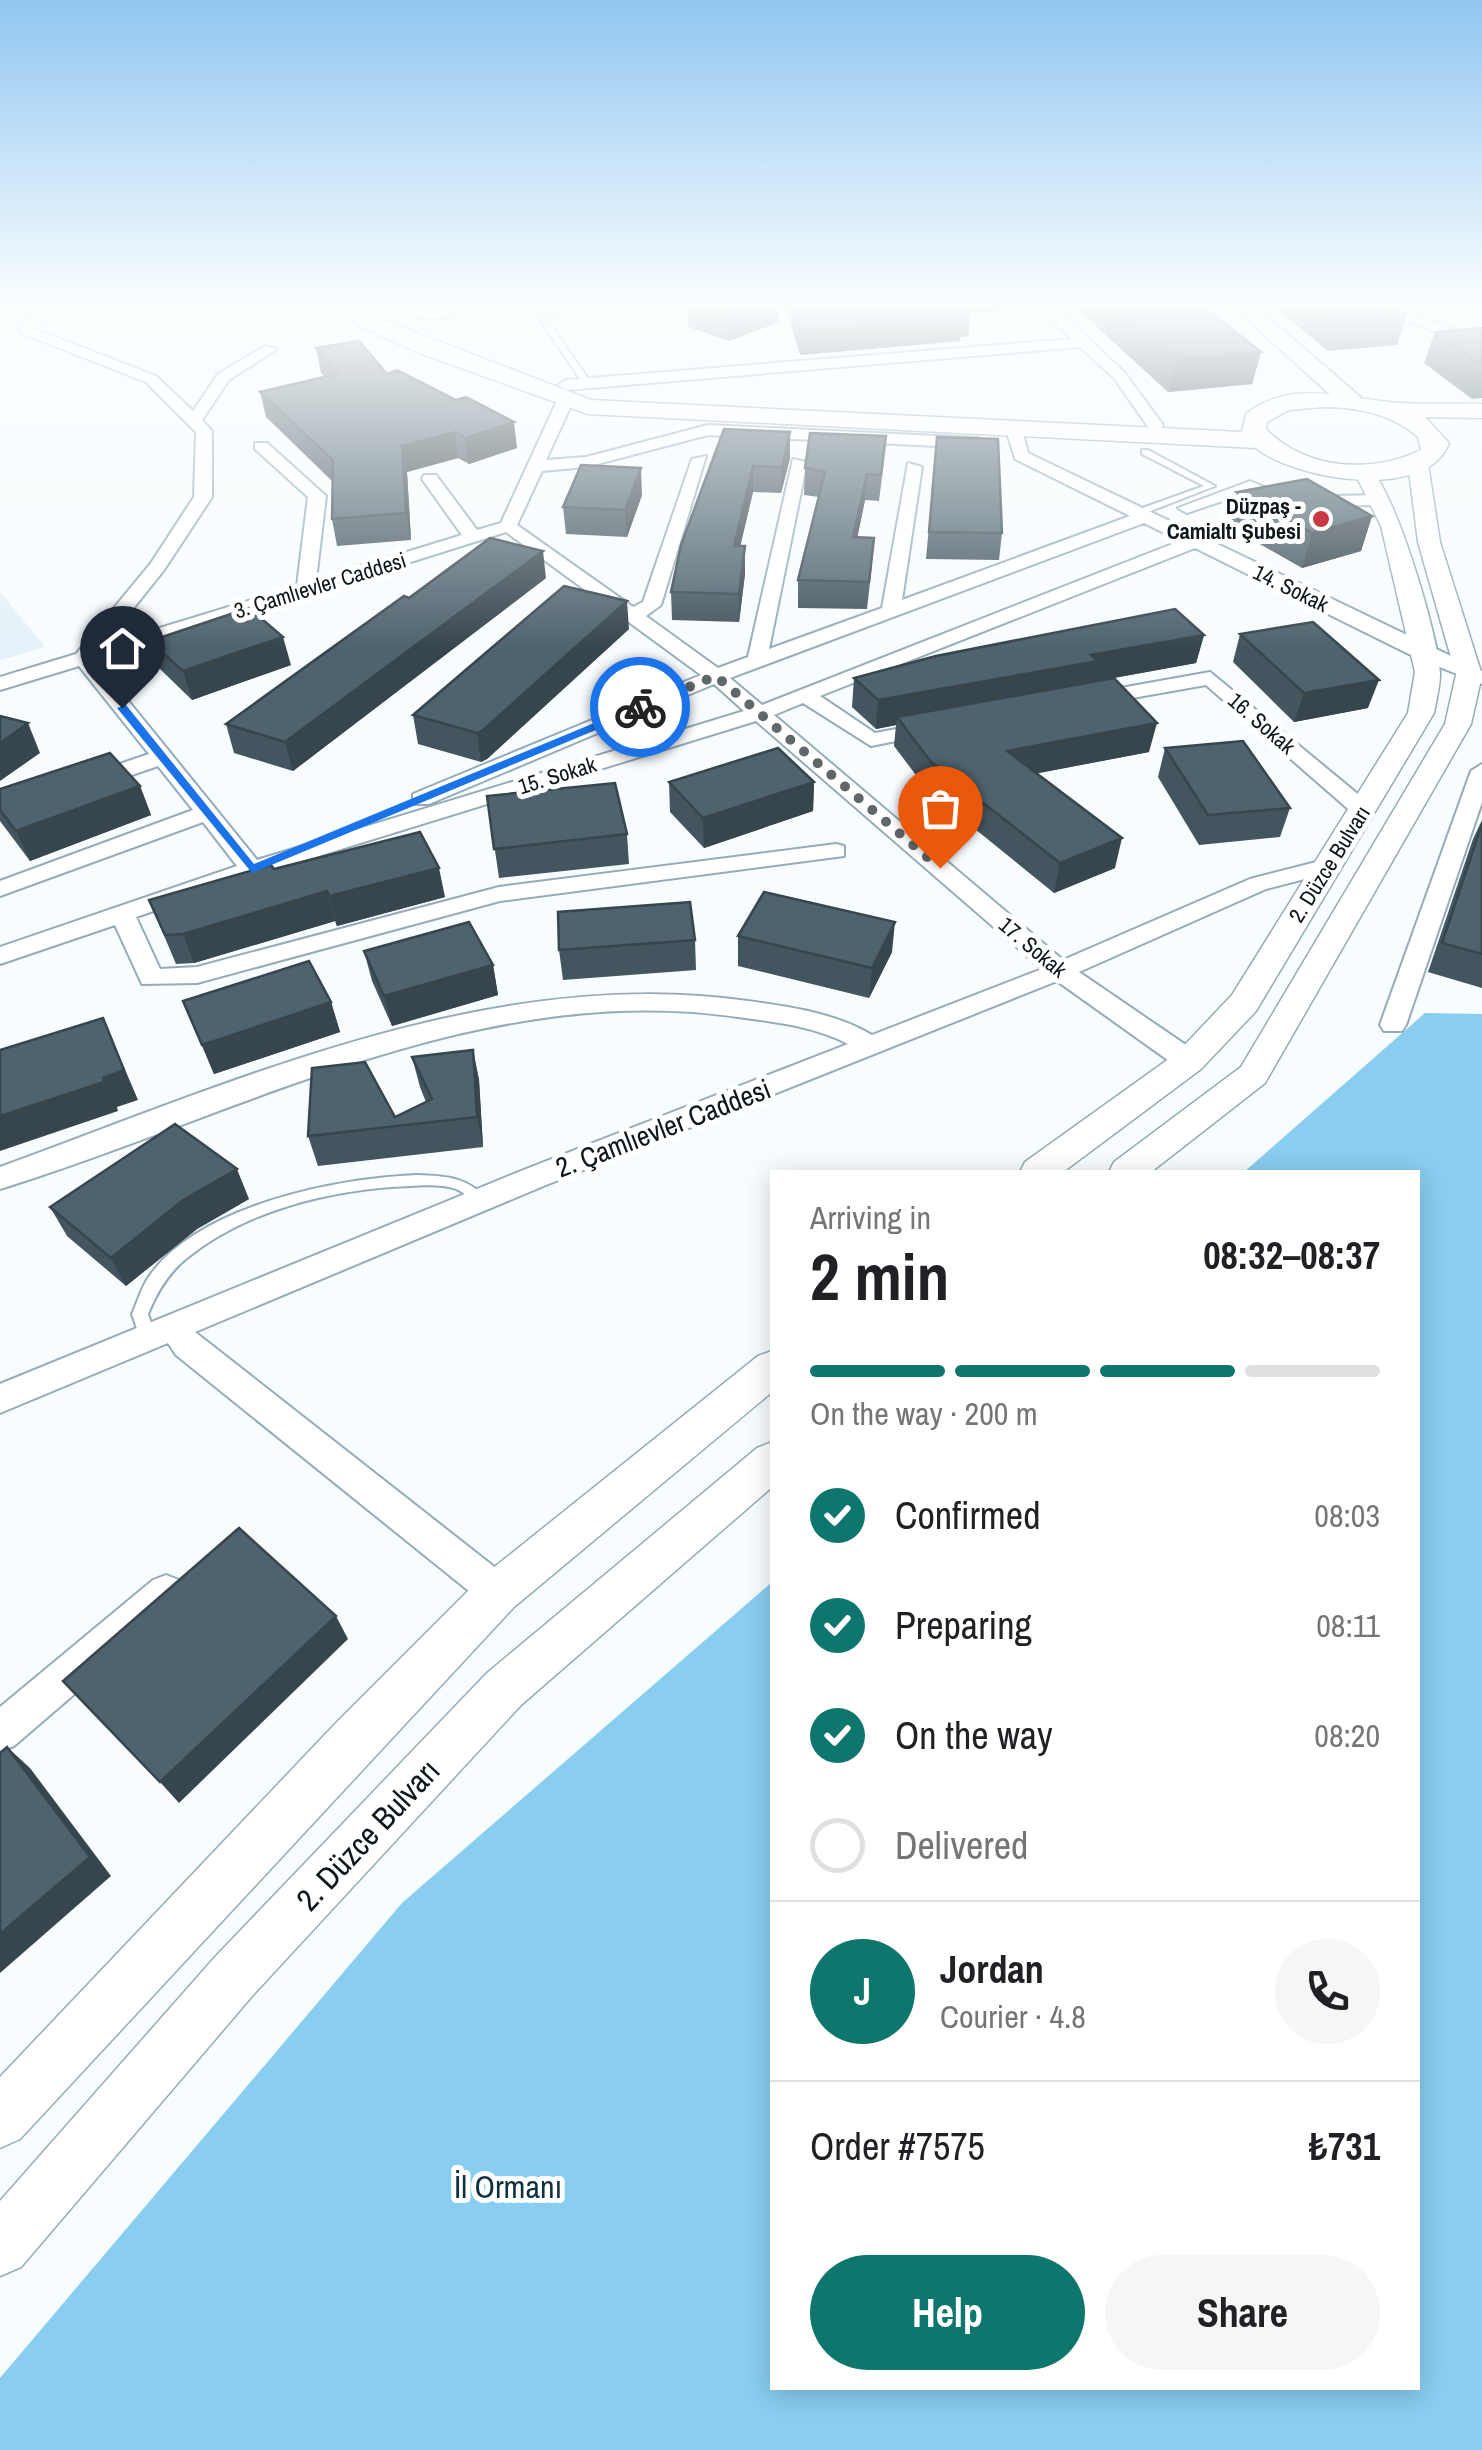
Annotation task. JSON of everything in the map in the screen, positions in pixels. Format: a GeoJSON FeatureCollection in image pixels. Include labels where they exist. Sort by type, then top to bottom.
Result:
{"type":"FeatureCollection","features":[{"type":"Feature","properties":{"kind":"main road"},"geometry":{"type":"LineString","coordinates":[[770,420],[1016,437],[1257,435]]}},
{"type":"Feature","properties":{"kind":"main road"},"geometry":{"type":"LineString","coordinates":[[1037,420],[1257,435],[1302,462],[1364,472],[1482,435]]}},
{"type":"Feature","properties":{"kind":"main road"},"geometry":{"type":"LineString","coordinates":[[1255,420],[1257,435]]}},
{"type":"Feature","properties":{"kind":"main road"},"geometry":{"type":"LineString","coordinates":[[1409,420],[1429,430],[1427,453]]}},
{"type":"Feature","properties":{"kind":"street"},"geometry":{"type":"LineString","coordinates":[[491,553],[514,531],[536,466],[557,420]]}},
{"type":"Feature","properties":{"kind":"street"},"geometry":{"type":"LineString","coordinates":[[1151,420],[1155,426]]}},
{"type":"Feature","properties":{"kind":"street"},"geometry":{"type":"LineString","coordinates":[[0,956],[252,870],[83,658],[158,566],[203,496],[204,431],[194,422]]}},
{"type":"Feature","properties":{"kind":"street"},"geometry":{"type":"LineString","coordinates":[[536,466],[586,462],[708,430],[1016,437]]}},
{"type":"Feature","properties":{"kind":"street","name":"14. Sokak"},"geometry":{"type":"LineString","coordinates":[[1016,437],[1021,456],[1475,676]]}},
{"type":"Feature","properties":{"kind":"street"},"geometry":{"type":"LineString","coordinates":[[261,446],[316,496],[306,589]]}},
{"type":"Feature","properties":{"kind":"street","name":"2. Düzce Bulvarı"},"geometry":{"type":"LineString","coordinates":[[1130,1170],[1253,1075],[1458,724],[1475,676],[1430,542],[1427,453]]}},
{"type":"Feature","properties":{"kind":"street"},"geometry":{"type":"LineString","coordinates":[[632,616],[651,605],[700,460]]}},
{"type":"Feature","properties":{"kind":"street"},"geometry":{"type":"LineString","coordinates":[[757,661],[800,462]]}},
{"type":"Feature","properties":{"kind":"street"},"geometry":{"type":"LineString","coordinates":[[891,611],[914,468]]}},
{"type":"Feature","properties":{"kind":"street","name":"2. Düzce Bulvarı"},"geometry":{"type":"LineString","coordinates":[[1041,1170],[1189,1061],[1244,1003],[1421,713],[1428,672],[1424,654],[1392,526],[1364,472]]}},
{"type":"Feature","properties":{"kind":"street"},"geometry":{"type":"LineString","coordinates":[[430,479],[473,537]]}},
{"type":"Feature","properties":{"kind":"street"},"geometry":{"type":"LineString","coordinates":[[1187,508],[1250,486],[1285,502],[1379,500]]}},
{"type":"Feature","properties":{"kind":"street","name":"15. Sokak"},"geometry":{"type":"LineString","coordinates":[[252,870],[716,676],[1144,514]]}},
{"type":"Feature","properties":{"kind":"street","name":"3. Çamlıevler Caddesi"},"geometry":{"type":"LineString","coordinates":[[0,684],[473,537],[514,531]]}},
{"type":"Feature","properties":{"kind":"street","name":"17. Sokak"},"geometry":{"type":"LineString","coordinates":[[514,531],[579,588],[632,616],[716,676],[1060,971],[1189,1061]]}},
{"type":"Feature","properties":{"kind":"street","name":"15. Sokak"},"geometry":{"type":"LineString","coordinates":[[252,870],[759,712],[1197,542]]}},
{"type":"Feature","properties":{"kind":"street","name":"16. Sokak"},"geometry":{"type":"LineString","coordinates":[[1059,706],[1210,678],[1363,810]]}},
{"type":"Feature","properties":{"kind":"street"},"geometry":{"type":"LineString","coordinates":[[805,695],[871,740],[965,723]]}},
{"type":"Feature","properties":{"kind":"street"},"geometry":{"type":"LineString","coordinates":[[60,791],[162,757]]}},
{"type":"Feature","properties":{"kind":"street"},"geometry":{"type":"LineString","coordinates":[[1393,1025],[1411,964],[1482,771]]}},
{"type":"Feature","properties":{"kind":"street"},"geometry":{"type":"LineString","coordinates":[[0,889],[207,813]]}},
{"type":"Feature","properties":{"kind":"street"},"geometry":{"type":"LineString","coordinates":[[122,914],[151,978],[197,974],[499,894],[836,851]]}},
{"type":"Feature","properties":{"kind":"street","name":"2. Çamlıevler Caddesi"},"geometry":{"type":"LineString","coordinates":[[0,1399],[480,1201],[1060,971],[1258,884],[1328,866]]}},
{"type":"Feature","properties":{"kind":"street"},"geometry":{"type":"LineString","coordinates":[[0,1178],[260,1086],[453,1026],[496,1018],[676,1000],[727,1004],[854,1033],[871,1047]]}},
{"type":"Feature","properties":{"kind":"street"},"geometry":{"type":"LineString","coordinates":[[162,1335],[199,1356],[498,1592]]}},
{"type":"Feature","properties":{"kind":"street"},"geometry":{"type":"LineString","coordinates":[[0,2119],[352,1740],[498,1592],[770,1370]]}},
{"type":"Feature","properties":{"kind":"street","name":"2. Düzce Bulvarı"},"geometry":{"type":"LineString","coordinates":[[0,2246],[234,1976],[504,1689],[770,1463]]}},
{"type":"Feature","properties":{"kind":"street"},"geometry":{"type":"LineString","coordinates":[[0,1732],[196,1567]]}},
{"type":"Feature","properties":{"kind":"lane"},"geometry":{"type":"LineString","coordinates":[[1144,514],[1211,486],[1145,452]]}},
{"type":"Feature","properties":{"kind":"lane"},"geometry":{"type":"LineString","coordinates":[[162,1335],[140,1314],[157,1279],[210,1236],[259,1210],[344,1185],[398,1180],[461,1185],[480,1201]]}},
{"type":"Feature","properties":{"kind":"shaded area"},"geometry":{"type":"Polygon","coordinates":[[[0,592],[45,647],[0,660],[0,592]]]}},
{"type":"Feature","properties":{"kind":"green space","name":"İl Ormanı"},"geometry":{"type":"Polygon","coordinates":[[[1425,1013],[1482,1014],[1482,2450],[0,2450],[0,2378],[402,1903],[770,1584],[770,2390],[1420,2390],[1420,1170],[1246,1170],[1425,1013]]]}},
{"type":"Feature","properties":{"kind":"building"},"geometry":{"type":"Polygon","coordinates":[[[290,420],[514,422],[465,438],[455,432],[402,446],[406,513],[332,519],[333,460],[290,420]]]}},
{"type":"Feature","properties":{"kind":"building"},"geometry":{"type":"Polygon","coordinates":[[[724,429],[790,432],[782,467],[753,466],[734,546],[745,546],[739,594],[671,592],[681,545],[724,429]]]}},
{"type":"Feature","properties":{"kind":"building"},"geometry":{"type":"Polygon","coordinates":[[[810,433],[886,436],[881,475],[867,474],[853,537],[874,538],[869,582],[798,580],[825,472],[805,468],[810,433]]]}},
{"type":"Feature","properties":{"kind":"building"},"geometry":{"type":"Polygon","coordinates":[[[937,437],[998,439],[1002,533],[929,532],[937,437]]]}},
{"type":"Feature","properties":{"kind":"building"},"geometry":{"type":"Polygon","coordinates":[[[581,465],[641,468],[625,510],[563,507],[581,465]]]}},
{"type":"Feature","properties":{"kind":"building"},"geometry":{"type":"Polygon","coordinates":[[[1307,479],[1372,516],[1312,533],[1237,492],[1307,479]]]}},
{"type":"Feature","properties":{"kind":"building"},"geometry":{"type":"Polygon","coordinates":[[[490,538],[543,551],[285,742],[226,724],[404,596],[409,598],[490,538]]]}},
{"type":"Feature","properties":{"kind":"building"},"geometry":{"type":"Polygon","coordinates":[[[564,586],[627,601],[483,730],[477,733],[413,715],[564,586]]]}},
{"type":"Feature","properties":{"kind":"building"},"geometry":{"type":"Polygon","coordinates":[[[249,608],[283,637],[183,671],[150,641],[249,608]]]}},
{"type":"Feature","properties":{"kind":"building"},"geometry":{"type":"Polygon","coordinates":[[[1175,609],[1204,635],[1091,655],[1098,661],[878,700],[854,678],[936,656],[1175,609]]]}},
{"type":"Feature","properties":{"kind":"building"},"geometry":{"type":"Polygon","coordinates":[[[1313,622],[1379,680],[1304,693],[1240,634],[1313,622]]]}},
{"type":"Feature","properties":{"kind":"building"},"geometry":{"type":"Polygon","coordinates":[[[1114,678],[1157,723],[1007,751],[1122,838],[1060,863],[931,762],[897,717],[1114,678]]]}},
{"type":"Feature","properties":{"kind":"building"},"geometry":{"type":"Polygon","coordinates":[[[0,716],[28,723],[0,743],[0,716]]]}},
{"type":"Feature","properties":{"kind":"building"},"geometry":{"type":"Polygon","coordinates":[[[1243,741],[1290,808],[1208,815],[1165,748],[1243,741]]]}},
{"type":"Feature","properties":{"kind":"building"},"geometry":{"type":"Polygon","coordinates":[[[778,748],[814,782],[703,818],[669,782],[778,748]]]}},
{"type":"Feature","properties":{"kind":"building"},"geometry":{"type":"Polygon","coordinates":[[[110,753],[140,786],[16,831],[0,810],[0,789],[110,753]]]}},
{"type":"Feature","properties":{"kind":"building"},"geometry":{"type":"Polygon","coordinates":[[[615,783],[627,834],[494,849],[487,796],[615,783]]]}},
{"type":"Feature","properties":{"kind":"building"},"geometry":{"type":"Polygon","coordinates":[[[1482,824],[1482,954],[1442,943],[1482,824]]]}},
{"type":"Feature","properties":{"kind":"building"},"geometry":{"type":"Polygon","coordinates":[[[420,832],[439,868],[329,896],[327,891],[183,934],[165,935],[149,900],[271,865],[274,869],[420,832]]]}},
{"type":"Feature","properties":{"kind":"building"},"geometry":{"type":"Polygon","coordinates":[[[764,892],[895,922],[872,968],[738,936],[764,892]]]}},
{"type":"Feature","properties":{"kind":"building"},"geometry":{"type":"Polygon","coordinates":[[[690,902],[695,940],[559,950],[558,912],[690,902]]]}},
{"type":"Feature","properties":{"kind":"building"},"geometry":{"type":"Polygon","coordinates":[[[469,922],[493,965],[384,996],[364,951],[469,922]]]}},
{"type":"Feature","properties":{"kind":"building"},"geometry":{"type":"Polygon","coordinates":[[[309,961],[331,1002],[202,1045],[183,1001],[309,961]]]}},
{"type":"Feature","properties":{"kind":"building"},"geometry":{"type":"Polygon","coordinates":[[[103,1018],[124,1070],[103,1078],[104,1082],[0,1116],[0,1050],[103,1018]]]}},
{"type":"Feature","properties":{"kind":"building"},"geometry":{"type":"Polygon","coordinates":[[[473,1050],[477,1117],[308,1136],[312,1068],[365,1062],[395,1117],[432,1099],[412,1057],[473,1050]]]}},
{"type":"Feature","properties":{"kind":"building"},"geometry":{"type":"Polygon","coordinates":[[[175,1124],[237,1169],[183,1200],[111,1258],[50,1207],[175,1124]]]}},
{"type":"Feature","properties":{"kind":"building"},"geometry":{"type":"Polygon","coordinates":[[[239,1528],[336,1616],[160,1782],[63,1681],[239,1528]]]}},
{"type":"Feature","properties":{"kind":"building"},"geometry":{"type":"Polygon","coordinates":[[[7,1747],[90,1857],[0,1934],[0,1753],[7,1747]]]}},
{"type":"Feature","properties":{"kind":"way so far"},"geometry":{"type":"LineString","coordinates":[[640,707],[716,676],[940,868]]}},
{"type":"Feature","properties":{"kind":"place","name":"Düzpaş - Camialtı Şubesi"},"geometry":{"type":"Point","coordinates":[1321,519]}},
{"type":"Feature","properties":{"kind":"route"},"geometry":{"type":"LineString","coordinates":[[122,708],[252,870],[640,707]]}}]}
